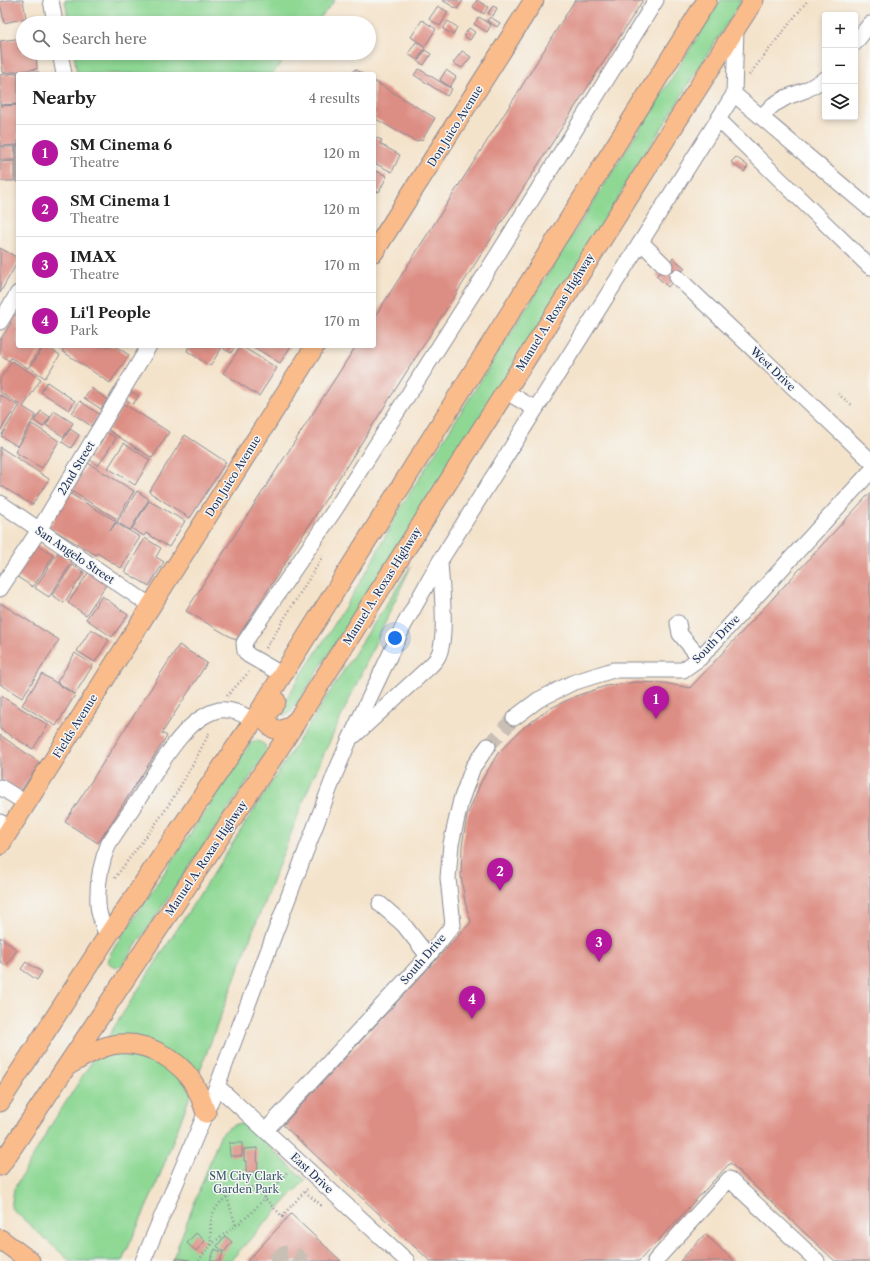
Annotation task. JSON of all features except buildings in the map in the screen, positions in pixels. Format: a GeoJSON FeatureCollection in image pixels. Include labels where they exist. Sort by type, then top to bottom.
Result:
{"type":"FeatureCollection","features":[{"type":"Feature","properties":{"kind":"main road","name":"Don Juico Avenue"},"geometry":{"type":"LineString","coordinates":[[376,248],[534,0]]}},
{"type":"Feature","properties":{"kind":"main road"},"geometry":{"type":"LineString","coordinates":[[0,1102],[107,937],[283,675],[707,0]]}},
{"type":"Feature","properties":{"kind":"main road","name":"Manuel A. Roxas Highway"},"geometry":{"type":"LineString","coordinates":[[1,1167],[66,1067],[298,720],[754,0]]}},
{"type":"Feature","properties":{"kind":"main road","name":"Don Juico Avenue"},"geometry":{"type":"LineString","coordinates":[[151,606],[314,348]]}},
{"type":"Feature","properties":{"kind":"main road"},"geometry":{"type":"LineString","coordinates":[[298,720],[286,729],[281,730],[271,727],[267,723],[266,719],[267,714],[358,569],[360,553]]}},
{"type":"Feature","properties":{"kind":"main road","name":"Fields Avenue"},"geometry":{"type":"LineString","coordinates":[[0,845],[5,825],[26,804],[151,606]]}},
{"type":"Feature","properties":{"kind":"main road"},"geometry":{"type":"LineString","coordinates":[[66,1067],[90,1052],[119,1044],[140,1045],[161,1054],[182,1068],[197,1089],[206,1113]]}},
{"type":"Feature","properties":{"kind":"main road"},"geometry":{"type":"LineString","coordinates":[[1,1239],[30,1261]]}},
{"type":"Feature","properties":{"kind":"street"},"geometry":{"type":"LineString","coordinates":[[50,0],[53,16]]}},
{"type":"Feature","properties":{"kind":"street"},"geometry":{"type":"LineString","coordinates":[[283,675],[248,655],[245,651],[244,643],[341,501],[498,254],[656,0]]}},
{"type":"Feature","properties":{"kind":"street"},"geometry":{"type":"LineString","coordinates":[[858,39],[870,24]]}},
{"type":"Feature","properties":{"kind":"street"},"geometry":{"type":"LineString","coordinates":[[143,1261],[217,1086],[335,774],[404,624],[440,561],[734,94],[736,28]]}},
{"type":"Feature","properties":{"kind":"street"},"geometry":{"type":"LineString","coordinates":[[61,60],[64,72]]}},
{"type":"Feature","properties":{"kind":"street"},"geometry":{"type":"LineString","coordinates":[[761,117],[773,105],[787,97],[806,90],[822,81]]}},
{"type":"Feature","properties":{"kind":"street"},"geometry":{"type":"LineString","coordinates":[[734,94],[870,208]]}},
{"type":"Feature","properties":{"kind":"street"},"geometry":{"type":"LineString","coordinates":[[719,120],[870,267]]}},
{"type":"Feature","properties":{"kind":"street"},"geometry":{"type":"LineString","coordinates":[[641,242],[665,266]]}},
{"type":"Feature","properties":{"kind":"street","name":"West Drive"},"geometry":{"type":"LineString","coordinates":[[677,277],[870,460]]}},
{"type":"Feature","properties":{"kind":"street"},"geometry":{"type":"LineString","coordinates":[[0,322],[16,296]]}},
{"type":"Feature","properties":{"kind":"street","name":"22nd Street"},"geometry":{"type":"LineString","coordinates":[[0,589],[39,530],[148,348]]}},
{"type":"Feature","properties":{"kind":"street"},"geometry":{"type":"LineString","coordinates":[[505,391],[535,409]]}},
{"type":"Feature","properties":{"kind":"street","name":"South Drive"},"geometry":{"type":"LineString","coordinates":[[514,718],[538,700],[572,683],[613,670],[683,670],[700,658],[870,472]]}},
{"type":"Feature","properties":{"kind":"street","name":"San Angelo Street"},"geometry":{"type":"LineString","coordinates":[[0,503],[151,606]]}},
{"type":"Feature","properties":{"kind":"street"},"geometry":{"type":"LineString","coordinates":[[349,741],[438,657],[442,643],[443,630],[440,561]]}},
{"type":"Feature","properties":{"kind":"street"},"geometry":{"type":"LineString","coordinates":[[678,623],[680,634],[700,658]]}},
{"type":"Feature","properties":{"kind":"street"},"geometry":{"type":"LineString","coordinates":[[107,937],[98,905],[101,868],[104,855],[109,843],[158,769],[185,732],[209,713],[220,710],[232,711],[254,720]]}},
{"type":"Feature","properties":{"kind":"street","name":"South Drive"},"geometry":{"type":"LineString","coordinates":[[266,1130],[428,956],[453,925],[448,878],[451,844],[461,800],[473,767],[488,746]]}},
{"type":"Feature","properties":{"kind":"street"},"geometry":{"type":"LineString","coordinates":[[0,787],[26,804]]}},
{"type":"Feature","properties":{"kind":"street"},"geometry":{"type":"LineString","coordinates":[[380,904],[403,924],[428,956]]}},
{"type":"Feature","properties":{"kind":"street","name":"East Drive"},"geometry":{"type":"LineString","coordinates":[[217,1086],[407,1261]]}},
{"type":"Feature","properties":{"kind":"street"},"geometry":{"type":"LineString","coordinates":[[655,1261],[729,1179],[817,1261]]}},
{"type":"Feature","properties":{"kind":"path"},"geometry":{"type":"LineString","coordinates":[[734,94],[808,0]]}},
{"type":"Feature","properties":{"kind":"path"},"geometry":{"type":"LineString","coordinates":[[838,394],[853,406]]}},
{"type":"Feature","properties":{"kind":"path"},"geometry":{"type":"LineString","coordinates":[[199,1261],[203,1253],[211,1245],[251,1213],[298,1160]]}},
{"type":"Feature","properties":{"kind":"path"},"geometry":{"type":"LineString","coordinates":[[282,1216],[318,1178]]}},
{"type":"Feature","properties":{"kind":"path"},"geometry":{"type":"LineString","coordinates":[[211,1245],[213,1212],[227,1197],[242,1188],[252,1188],[257,1191],[286,1220]]}},
{"type":"Feature","properties":{"kind":"path"},"geometry":{"type":"LineString","coordinates":[[305,1192],[321,1206],[326,1200]]}},
{"type":"Feature","properties":{"kind":"path"},"geometry":{"type":"LineString","coordinates":[[227,1197],[236,1226]]}},
{"type":"Feature","properties":{"kind":"green space"},"geometry":{"type":"Polygon","coordinates":[[[65,0],[335,0],[322,16],[68,16],[65,0]]]}},
{"type":"Feature","properties":{"kind":"green space"},"geometry":{"type":"Polygon","coordinates":[[[721,0],[742,0],[627,181],[607,219],[292,711],[286,715],[282,714],[280,711],[283,703],[334,625],[368,569],[401,507],[721,0]]]}},
{"type":"Feature","properties":{"kind":"green space"},"geometry":{"type":"Polygon","coordinates":[[[75,60],[284,60],[274,72],[77,72],[75,60]]]}},
{"type":"Feature","properties":{"kind":"green space"},"geometry":{"type":"Polygon","coordinates":[[[411,566],[311,782],[155,1188],[122,1261],[70,1261],[11,1208],[14,1189],[53,1122],[411,566]]]}},
{"type":"Feature","properties":{"kind":"green space"},"geometry":{"type":"Polygon","coordinates":[[[257,740],[265,745],[265,755],[124,963],[118,966],[112,965],[108,962],[110,954],[250,744],[257,740]]]}},
{"type":"Feature","properties":{"kind":"green space","name":"SM City Clark Garden Park"},"geometry":{"type":"Polygon","coordinates":[[[241,1123],[247,1126],[305,1180],[230,1261],[172,1261],[220,1136],[224,1131],[241,1123]]]}},
{"type":"Feature","properties":{"kind":"tunnel"},"geometry":{"type":"LineString","coordinates":[[488,746],[514,718]]}},
{"type":"Feature","properties":{"kind":"tunnel"},"geometry":{"type":"LineString","coordinates":[[275,1261],[285,1253],[292,1253],[303,1261]]}},
{"type":"Feature","properties":{"kind":"place","name":"SM Cinema 6"},"geometry":{"type":"Point","coordinates":[656,719]}},
{"type":"Feature","properties":{"kind":"place","name":"SM Cinema 1"},"geometry":{"type":"Point","coordinates":[500,891]}},
{"type":"Feature","properties":{"kind":"place","name":"IMAX"},"geometry":{"type":"Point","coordinates":[599,962]}},
{"type":"Feature","properties":{"kind":"place","name":"Li'l People"},"geometry":{"type":"Point","coordinates":[472,1019]}}]}
